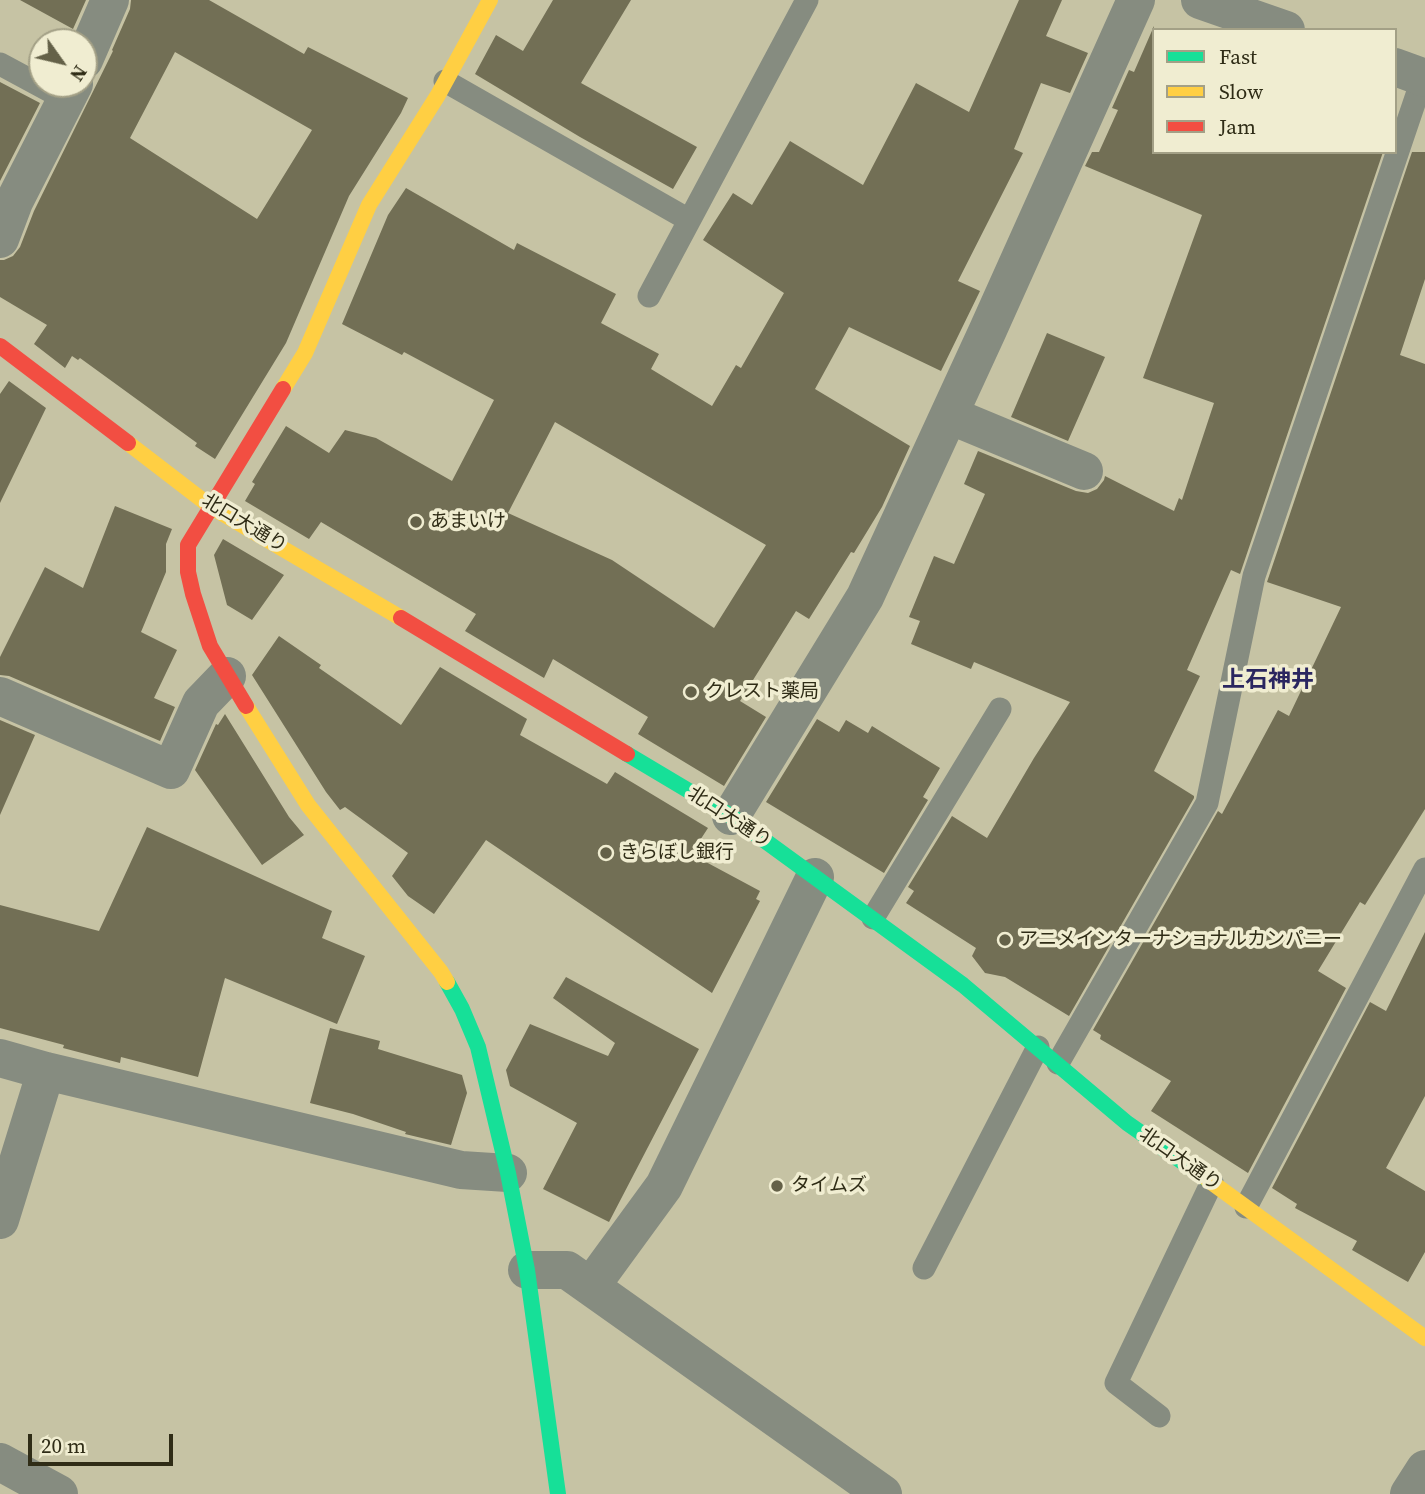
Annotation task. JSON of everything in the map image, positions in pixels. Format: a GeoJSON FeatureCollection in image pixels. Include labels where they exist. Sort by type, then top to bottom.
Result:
{"type":"FeatureCollection","features":[{"type":"Feature","properties":{"kind":"street"},"geometry":{"type":"LineString","coordinates":[[98,28],[110,0]]}},
{"type":"Feature","properties":{"kind":"street"},"geometry":{"type":"LineString","coordinates":[[490,0],[445,81],[369,205],[305,353],[188,545],[188,572],[210,646],[227,676],[308,805],[441,972],[463,1009],[478,1046],[527,1270],[558,1494]]}},
{"type":"Feature","properties":{"kind":"street"},"geometry":{"type":"LineString","coordinates":[[731,816],[865,597],[1136,0]]}},
{"type":"Feature","properties":{"kind":"street"},"geometry":{"type":"LineString","coordinates":[[1200,0],[1280,28]]}},
{"type":"Feature","properties":{"kind":"street"},"geometry":{"type":"LineString","coordinates":[[0,239],[14,202],[67,98]]}},
{"type":"Feature","properties":{"kind":"street","name":"北口大通り"},"geometry":{"type":"LineString","coordinates":[[0,346],[210,506],[731,816],[963,985],[1127,1123],[1425,1338]]}},
{"type":"Feature","properties":{"kind":"street"},"geometry":{"type":"LineString","coordinates":[[949,415],[1084,471]]}},
{"type":"Feature","properties":{"kind":"street"},"geometry":{"type":"LineString","coordinates":[[0,696],[171,770],[201,703],[227,676]]}},
{"type":"Feature","properties":{"kind":"street"},"geometry":{"type":"LineString","coordinates":[[591,1286],[663,1186],[815,877]]}},
{"type":"Feature","properties":{"kind":"street"},"geometry":{"type":"LineString","coordinates":[[0,1058],[461,1170],[508,1174]]}},
{"type":"Feature","properties":{"kind":"street"},"geometry":{"type":"LineString","coordinates":[[0,1220],[46,1071]]}},
{"type":"Feature","properties":{"kind":"street"},"geometry":{"type":"LineString","coordinates":[[527,1270],[567,1270],[883,1494]]}},
{"type":"Feature","properties":{"kind":"street"},"geometry":{"type":"LineString","coordinates":[[0,1462],[59,1494]]}},
{"type":"Feature","properties":{"kind":"street"},"geometry":{"type":"LineString","coordinates":[[1409,1494],[1425,1469]]}},
{"type":"Feature","properties":{"kind":"lane"},"geometry":{"type":"LineString","coordinates":[[649,296],[807,0]]}},
{"type":"Feature","properties":{"kind":"lane"},"geometry":{"type":"LineString","coordinates":[[0,64],[28,75]]}},
{"type":"Feature","properties":{"kind":"lane"},"geometry":{"type":"LineString","coordinates":[[1397,127],[1414,74]]}},
{"type":"Feature","properties":{"kind":"lane"},"geometry":{"type":"LineString","coordinates":[[445,81],[689,220]]}},
{"type":"Feature","properties":{"kind":"lane"},"geometry":{"type":"LineString","coordinates":[[1058,1063],[1207,803],[1254,576],[1389,154]]}},
{"type":"Feature","properties":{"kind":"lane"},"geometry":{"type":"LineString","coordinates":[[873,918],[1000,709]]}},
{"type":"Feature","properties":{"kind":"lane"},"geometry":{"type":"LineString","coordinates":[[1246,1207],[1425,869]]}},
{"type":"Feature","properties":{"kind":"lane"},"geometry":{"type":"LineString","coordinates":[[923,1268],[1038,1047]]}},
{"type":"Feature","properties":{"kind":"lane"},"geometry":{"type":"LineString","coordinates":[[1159,1416],[1116,1383],[1212,1182]]}},
{"type":"Feature","properties":{"kind":"building"},"geometry":{"type":"Polygon","coordinates":[[[20,0],[86,0],[71,28],[20,0]]]}},
{"type":"Feature","properties":{"kind":"building"},"geometry":{"type":"Polygon","coordinates":[[[131,0],[209,0],[304,54],[308,47],[408,98],[349,196],[286,343],[215,459],[80,358],[78,360],[72,356],[65,368],[34,344],[47,325],[0,297],[0,260],[13,256],[20,247],[34,211],[90,98],[98,98],[98,81],[130,9],[131,0]],[[175,52],[130,138],[257,219],[312,130],[175,52]]]}},
{"type":"Feature","properties":{"kind":"building"},"geometry":{"type":"Polygon","coordinates":[[[553,0],[631,0],[581,83],[697,147],[673,189],[475,74],[496,35],[523,51],[553,0]]]}},
{"type":"Feature","properties":{"kind":"building"},"geometry":{"type":"Polygon","coordinates":[[[1019,0],[1062,0],[1046,36],[1088,53],[1070,93],[1041,83],[1014,149],[1023,153],[958,281],[980,291],[941,371],[849,327],[815,389],[910,446],[882,507],[854,553],[851,552],[809,619],[796,611],[740,701],[766,717],[724,786],[638,734],[648,717],[553,659],[544,678],[465,631],[476,614],[321,522],[309,539],[245,501],[255,484],[252,482],[286,426],[329,453],[345,430],[376,438],[452,481],[494,400],[404,352],[402,355],[342,324],[388,215],[406,188],[514,250],[517,243],[616,294],[601,323],[659,354],[651,369],[712,406],[736,365],[741,368],[784,293],[703,240],[733,193],[752,205],[790,141],[863,185],[916,83],[969,112],[1019,0]],[[555,422],[508,513],[612,560],[714,628],[766,545],[555,422]]]}},
{"type":"Feature","properties":{"kind":"building"},"geometry":{"type":"Polygon","coordinates":[[[1152,31],[1152,154],[1382,154],[1240,574],[1231,570],[1187,670],[1200,676],[1154,771],[1194,798],[1069,1016],[1005,977],[985,973],[972,956],[976,948],[906,903],[914,891],[908,887],[952,816],[987,838],[1070,702],[974,662],[971,669],[911,644],[920,621],[909,617],[934,556],[954,564],[985,494],[964,484],[978,451],[1076,491],[1088,493],[1097,489],[1105,476],[1174,511],[1179,498],[1182,500],[1214,403],[1143,378],[1202,215],[1085,166],[1092,152],[1099,152],[1118,110],[1112,108],[1129,70],[1134,72],[1152,31]]]}},
{"type":"Feature","properties":{"kind":"building"},"geometry":{"type":"Polygon","coordinates":[[[0,82],[40,103],[0,181],[0,82]]]}},
{"type":"Feature","properties":{"kind":"building"},"geometry":{"type":"Polygon","coordinates":[[[1412,152],[1425,152],[1425,279],[1400,355],[1425,364],[1425,809],[1365,905],[1360,902],[1318,971],[1346,988],[1248,1173],[1151,1111],[1171,1081],[1100,1039],[1101,1035],[1093,1030],[1218,811],[1222,814],[1278,710],[1289,716],[1341,607],[1267,582],[1412,152]]]}},
{"type":"Feature","properties":{"kind":"building"},"geometry":{"type":"Polygon","coordinates":[[[1047,333],[1105,357],[1068,441],[1011,417],[1047,333]]]}},
{"type":"Feature","properties":{"kind":"building"},"geometry":{"type":"Polygon","coordinates":[[[9,381],[46,408],[0,503],[0,394],[9,381]]]}},
{"type":"Feature","properties":{"kind":"building"},"geometry":{"type":"Polygon","coordinates":[[[115,506],[172,529],[166,544],[166,572],[141,632],[177,650],[154,698],[175,707],[160,741],[9,676],[0,675],[0,657],[45,567],[83,588],[115,506]]]}},
{"type":"Feature","properties":{"kind":"building"},"geometry":{"type":"Polygon","coordinates":[[[223,539],[284,575],[252,620],[227,605],[214,555],[223,539]]]}},
{"type":"Feature","properties":{"kind":"building"},"geometry":{"type":"Polygon","coordinates":[[[279,636],[321,665],[319,668],[401,725],[440,667],[527,719],[520,735],[607,784],[615,772],[708,828],[691,854],[760,891],[756,899],[760,901],[712,993],[486,840],[434,914],[408,896],[392,876],[408,853],[345,807],[340,810],[252,675],[279,636]]]}},
{"type":"Feature","properties":{"kind":"building"},"geometry":{"type":"Polygon","coordinates":[[[225,714],[289,817],[304,835],[262,865],[195,770],[216,724],[218,725],[225,714]]]}},
{"type":"Feature","properties":{"kind":"building"},"geometry":{"type":"Polygon","coordinates":[[[817,719],[839,732],[846,720],[868,733],[872,726],[940,768],[923,797],[928,800],[884,873],[766,802],[817,719]]]}},
{"type":"Feature","properties":{"kind":"building"},"geometry":{"type":"Polygon","coordinates":[[[0,720],[35,735],[0,815],[0,720]]]}},
{"type":"Feature","properties":{"kind":"building"},"geometry":{"type":"Polygon","coordinates":[[[147,827],[332,911],[322,938],[365,956],[337,1024],[225,978],[198,1077],[121,1057],[120,1063],[0,1028],[0,905],[99,931],[147,827]]]}},
{"type":"Feature","properties":{"kind":"building"},"geometry":{"type":"Polygon","coordinates":[[[1425,932],[1425,1096],[1386,1168],[1425,1191],[1425,1252],[1408,1282],[1352,1250],[1357,1241],[1295,1208],[1297,1204],[1272,1188],[1370,1002],[1386,1011],[1425,932]]]}},
{"type":"Feature","properties":{"kind":"building"},"geometry":{"type":"Polygon","coordinates":[[[566,977],[699,1049],[609,1222],[543,1189],[577,1123],[510,1086],[506,1070],[530,1024],[608,1056],[615,1043],[553,998],[566,977]]]}},
{"type":"Feature","properties":{"kind":"building"},"geometry":{"type":"Polygon","coordinates":[[[330,1028],[380,1041],[378,1049],[462,1075],[467,1093],[451,1145],[405,1134],[406,1132],[353,1114],[310,1103],[330,1028]]]}},
{"type":"Feature","properties":{"kind":"traffic: fast"},"geometry":{"type":"LineString","coordinates":[[627,754],[731,816],[963,985],[1127,1123],[1207,1179]]}},
{"type":"Feature","properties":{"kind":"traffic: fast"},"geometry":{"type":"LineString","coordinates":[[447,982],[478,1047],[508,1173],[527,1270],[558,1494]]}},
{"type":"Feature","properties":{"kind":"traffic: slow"},"geometry":{"type":"LineString","coordinates":[[283,389],[305,353],[369,205],[438,95],[490,0]]}},
{"type":"Feature","properties":{"kind":"traffic: slow"},"geometry":{"type":"LineString","coordinates":[[128,443],[210,506],[401,618]]}},
{"type":"Feature","properties":{"kind":"traffic: slow"},"geometry":{"type":"LineString","coordinates":[[246,706],[308,805],[447,982]]}},
{"type":"Feature","properties":{"kind":"traffic: slow"},"geometry":{"type":"LineString","coordinates":[[1207,1179],[1425,1338]]}},
{"type":"Feature","properties":{"kind":"traffic: jam"},"geometry":{"type":"LineString","coordinates":[[0,346],[128,443]]}},
{"type":"Feature","properties":{"kind":"traffic: jam"},"geometry":{"type":"LineString","coordinates":[[246,706],[210,646],[188,572],[188,545],[283,389]]}},
{"type":"Feature","properties":{"kind":"traffic: jam"},"geometry":{"type":"LineString","coordinates":[[401,618],[627,754]]}},
{"type":"Feature","properties":{"kind":"place","name":"あまいけ"},"geometry":{"type":"Point","coordinates":[416,522]}},
{"type":"Feature","properties":{"kind":"place","name":"クレスト薬局"},"geometry":{"type":"Point","coordinates":[691,692]}},
{"type":"Feature","properties":{"kind":"place","name":"きらぼし銀行"},"geometry":{"type":"Point","coordinates":[606,853]}},
{"type":"Feature","properties":{"kind":"place","name":"アニメインターナショナルカンパニー"},"geometry":{"type":"Point","coordinates":[1005,940]}},
{"type":"Feature","properties":{"kind":"place","name":"タイムズ"},"geometry":{"type":"Point","coordinates":[777,1186]}},
{"type":"Feature","properties":{"kind":"district","name":"上石神井"},"geometry":{"type":"Point","coordinates":[1268,681]}}]}
